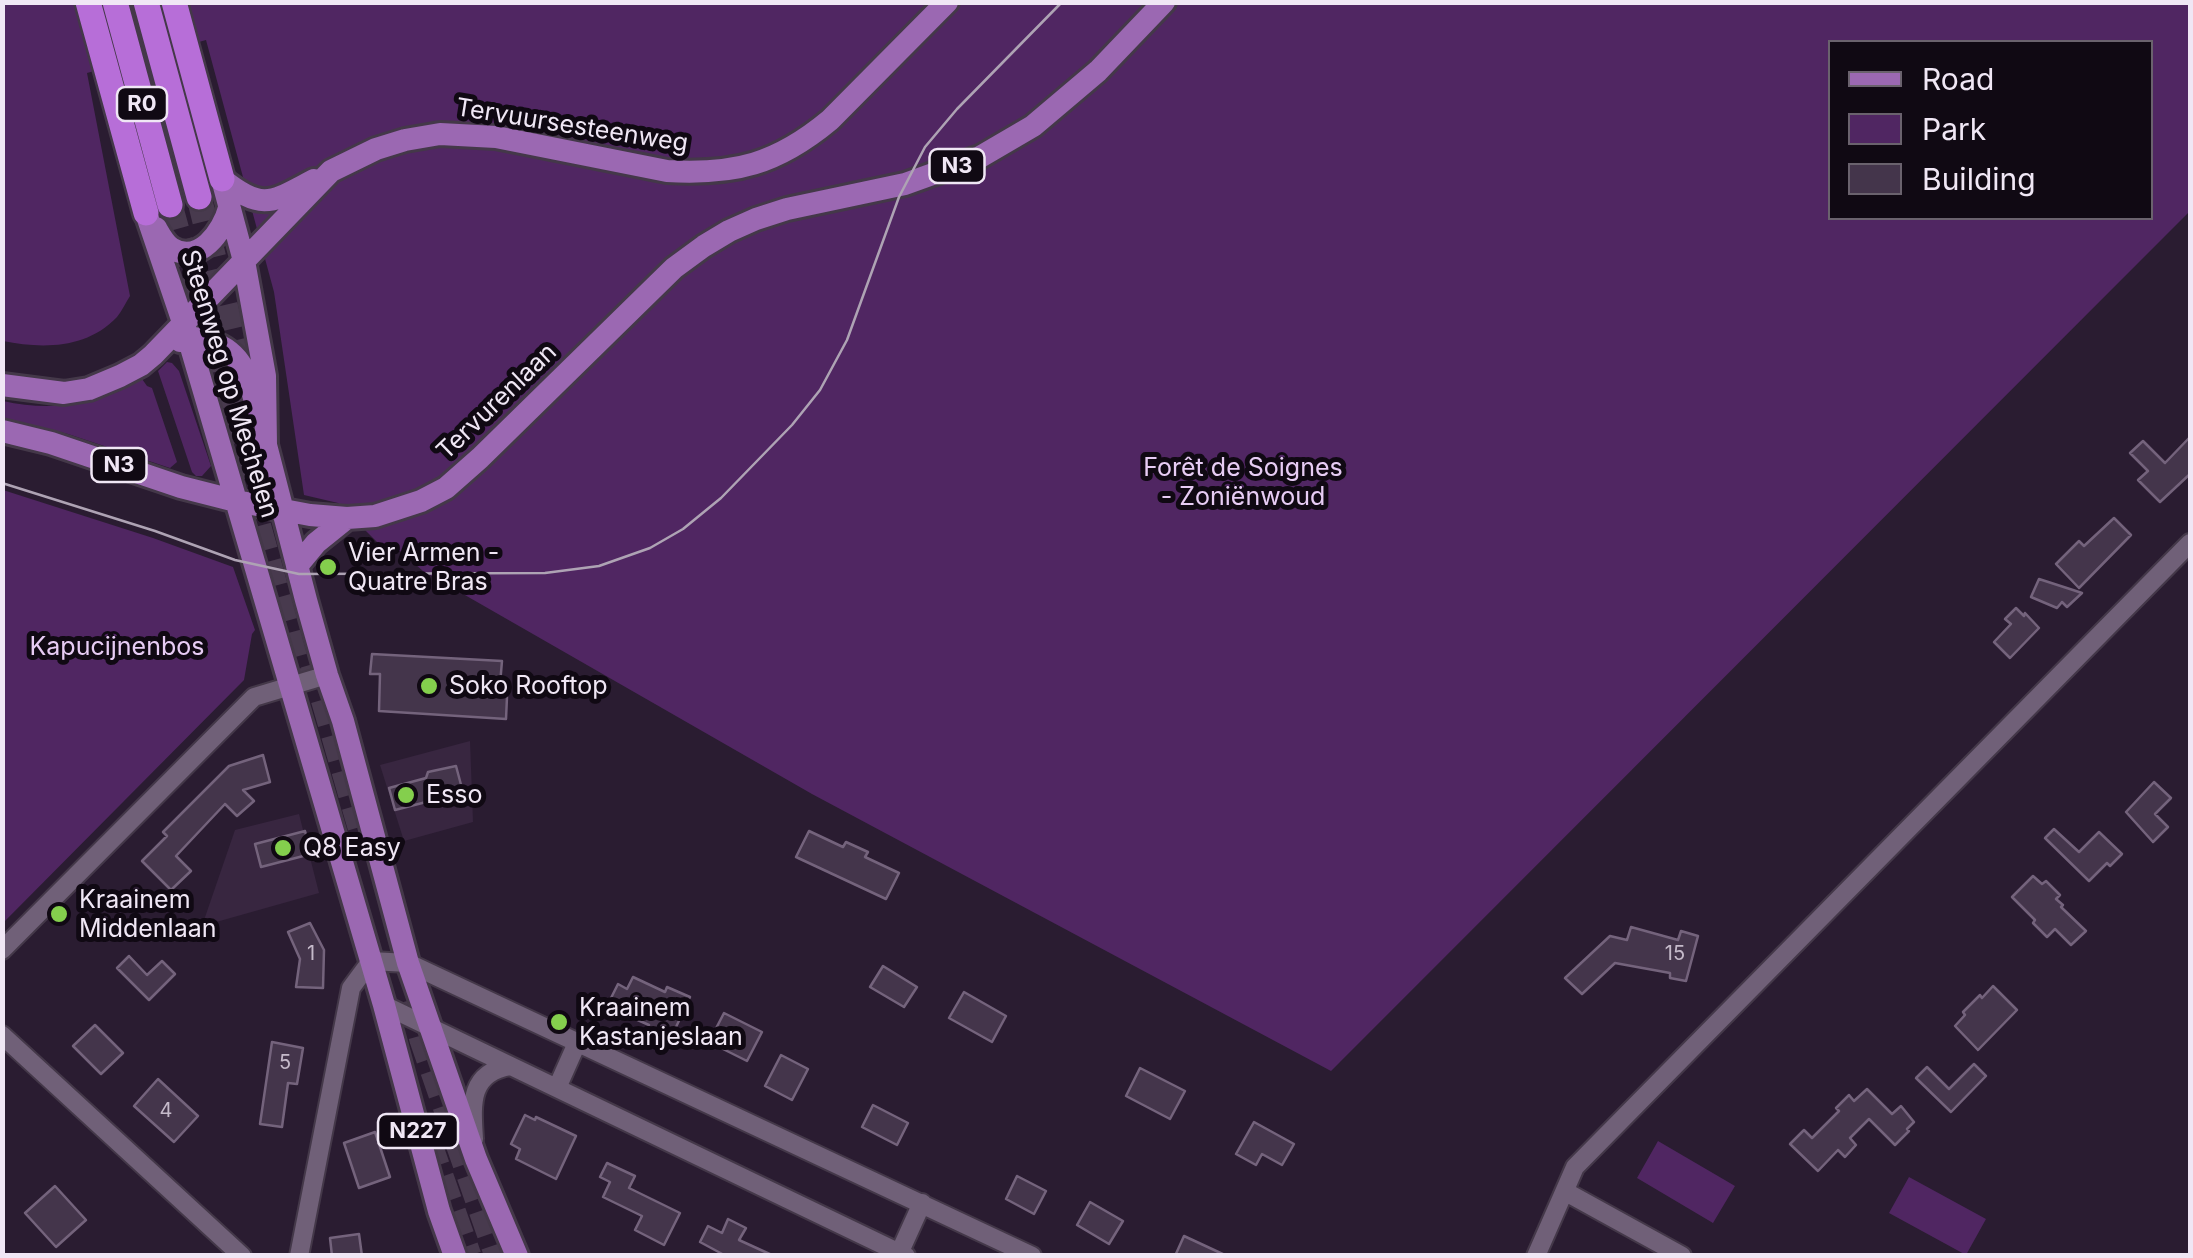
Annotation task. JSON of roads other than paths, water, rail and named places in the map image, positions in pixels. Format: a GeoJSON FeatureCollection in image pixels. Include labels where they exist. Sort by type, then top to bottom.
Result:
{"type":"FeatureCollection","features":[{"type":"Feature","properties":{"kind":"highway"},"geometry":{"type":"LineString","coordinates":[[88,2],[158,209]]}},
{"type":"Feature","properties":{"kind":"highway","name":"R0"},"geometry":{"type":"LineString","coordinates":[[115,2],[158,209]]}},
{"type":"Feature","properties":{"kind":"highway","name":"R0"},"geometry":{"type":"LineString","coordinates":[[146,2],[200,197]]}},
{"type":"Feature","properties":{"kind":"highway"},"geometry":{"type":"LineString","coordinates":[[174,2],[222,179]]}},
{"type":"Feature","properties":{"kind":"main road","name":"Tervuursesteenweg"},"geometry":{"type":"LineString","coordinates":[[186,330],[244,261],[331,171],[376,149],[440,134],[496,137],[668,171],[746,167],[785,152],[811,136],[947,2]]}},
{"type":"Feature","properties":{"kind":"main road","name":"Tervurenlaan"},"geometry":{"type":"LineString","coordinates":[[2,431],[236,501],[347,518],[396,510],[446,488],[674,268],[704,246],[730,230],[786,209],[905,184],[980,157],[1033,126],[1098,71],[1164,2]]}},
{"type":"Feature","properties":{"kind":"main road"},"geometry":{"type":"LineString","coordinates":[[222,179],[240,194],[260,202],[279,198],[331,171]]}},
{"type":"Feature","properties":{"kind":"main road","name":"Steenweg op Mechelen"},"geometry":{"type":"LineString","coordinates":[[222,179],[244,261],[266,376],[266,445],[297,566]]}},
{"type":"Feature","properties":{"kind":"main road"},"geometry":{"type":"LineString","coordinates":[[158,209],[164,241],[182,252],[199,250],[215,238],[229,208]]}},
{"type":"Feature","properties":{"kind":"main road","name":"Steenweg op Mechelen"},"geometry":{"type":"LineString","coordinates":[[158,209],[186,330],[291,686]]}},
{"type":"Feature","properties":{"kind":"main road"},"geometry":{"type":"LineString","coordinates":[[2,385],[55,393],[89,389],[141,365],[186,330]]}},
{"type":"Feature","properties":{"kind":"main road","name":"N227"},"geometry":{"type":"LineString","coordinates":[[186,330],[224,346],[239,359],[248,377],[266,445]]}},
{"type":"Feature","properties":{"kind":"main road"},"geometry":{"type":"LineString","coordinates":[[297,566],[347,518]]}},
{"type":"Feature","properties":{"kind":"main road","name":"N227"},"geometry":{"type":"LineString","coordinates":[[297,566],[408,963],[476,1159],[516,1256]]}},
{"type":"Feature","properties":{"kind":"main road","name":"N227"},"geometry":{"type":"LineString","coordinates":[[291,686],[455,1256]]}},
{"type":"Feature","properties":{"kind":"street"},"geometry":{"type":"LineString","coordinates":[[1536,1256],[1576,1167],[2190,543]]}},
{"type":"Feature","properties":{"kind":"street"},"geometry":{"type":"LineString","coordinates":[[2,950],[254,697],[327,675]]}},
{"type":"Feature","properties":{"kind":"street"},"geometry":{"type":"LineString","coordinates":[[299,1256],[351,988],[371,960],[408,963],[1032,1256]]}},
{"type":"Feature","properties":{"kind":"street"},"geometry":{"type":"LineString","coordinates":[[384,1004],[901,1254],[922,1204]]}},
{"type":"Feature","properties":{"kind":"street"},"geometry":{"type":"LineString","coordinates":[[2,1035],[242,1256]]}},
{"type":"Feature","properties":{"kind":"street"},"geometry":{"type":"LineString","coordinates":[[556,1088],[577,1043]]}},
{"type":"Feature","properties":{"kind":"street"},"geometry":{"type":"LineString","coordinates":[[476,1159],[474,1094],[491,1072],[510,1066]]}},
{"type":"Feature","properties":{"kind":"street"},"geometry":{"type":"LineString","coordinates":[[1566,1192],[1682,1256]]}},
{"type":"Feature","properties":{"kind":"tunnel"},"geometry":{"type":"LineString","coordinates":[[199,197],[263,460]]}},
{"type":"Feature","properties":{"kind":"tunnel"},"geometry":{"type":"LineString","coordinates":[[170,205],[301,691]]}},
{"type":"Feature","properties":{"kind":"tunnel"},"geometry":{"type":"LineString","coordinates":[[313,664],[360,827]]}},
{"type":"Feature","properties":{"kind":"tunnel"},"geometry":{"type":"LineString","coordinates":[[411,1000],[497,1256]]}},
{"type":"Feature","properties":{"kind":"tunnel"},"geometry":{"type":"LineString","coordinates":[[429,1142],[469,1256]]}},
{"type":"Feature","properties":{"kind":"tram line"},"geometry":{"type":"LineString","coordinates":[[2,483],[235,560],[299,574],[545,573],[599,566],[650,548],[683,529],[721,498],[792,425],[820,390],[847,340],[899,197],[925,147],[1062,2]]}},
{"type":"Feature","properties":{"kind":"place","name":"Vier Armen - Quatre Bras"},"geometry":{"type":"Point","coordinates":[328,567]}},
{"type":"Feature","properties":{"kind":"place","name":"Soko Rooftop"},"geometry":{"type":"Point","coordinates":[429,686]}},
{"type":"Feature","properties":{"kind":"place","name":"Esso"},"geometry":{"type":"Point","coordinates":[406,795]}},
{"type":"Feature","properties":{"kind":"place","name":"Q8 Easy"},"geometry":{"type":"Point","coordinates":[283,848]}},
{"type":"Feature","properties":{"kind":"place","name":"Kraainem Middenlaan"},"geometry":{"type":"Point","coordinates":[59,914]}},
{"type":"Feature","properties":{"kind":"place","name":"Kraainem Kastanjeslaan"},"geometry":{"type":"Point","coordinates":[559,1022]}},
{"type":"Feature","properties":{"kind":"park label","name":"Forêt de Soignes - Zoniënwoud"},"geometry":{"type":"Point","coordinates":[1243,482]}},
{"type":"Feature","properties":{"kind":"park label","name":"Kapucijnenbos"},"geometry":{"type":"Point","coordinates":[117,647]}}]}
